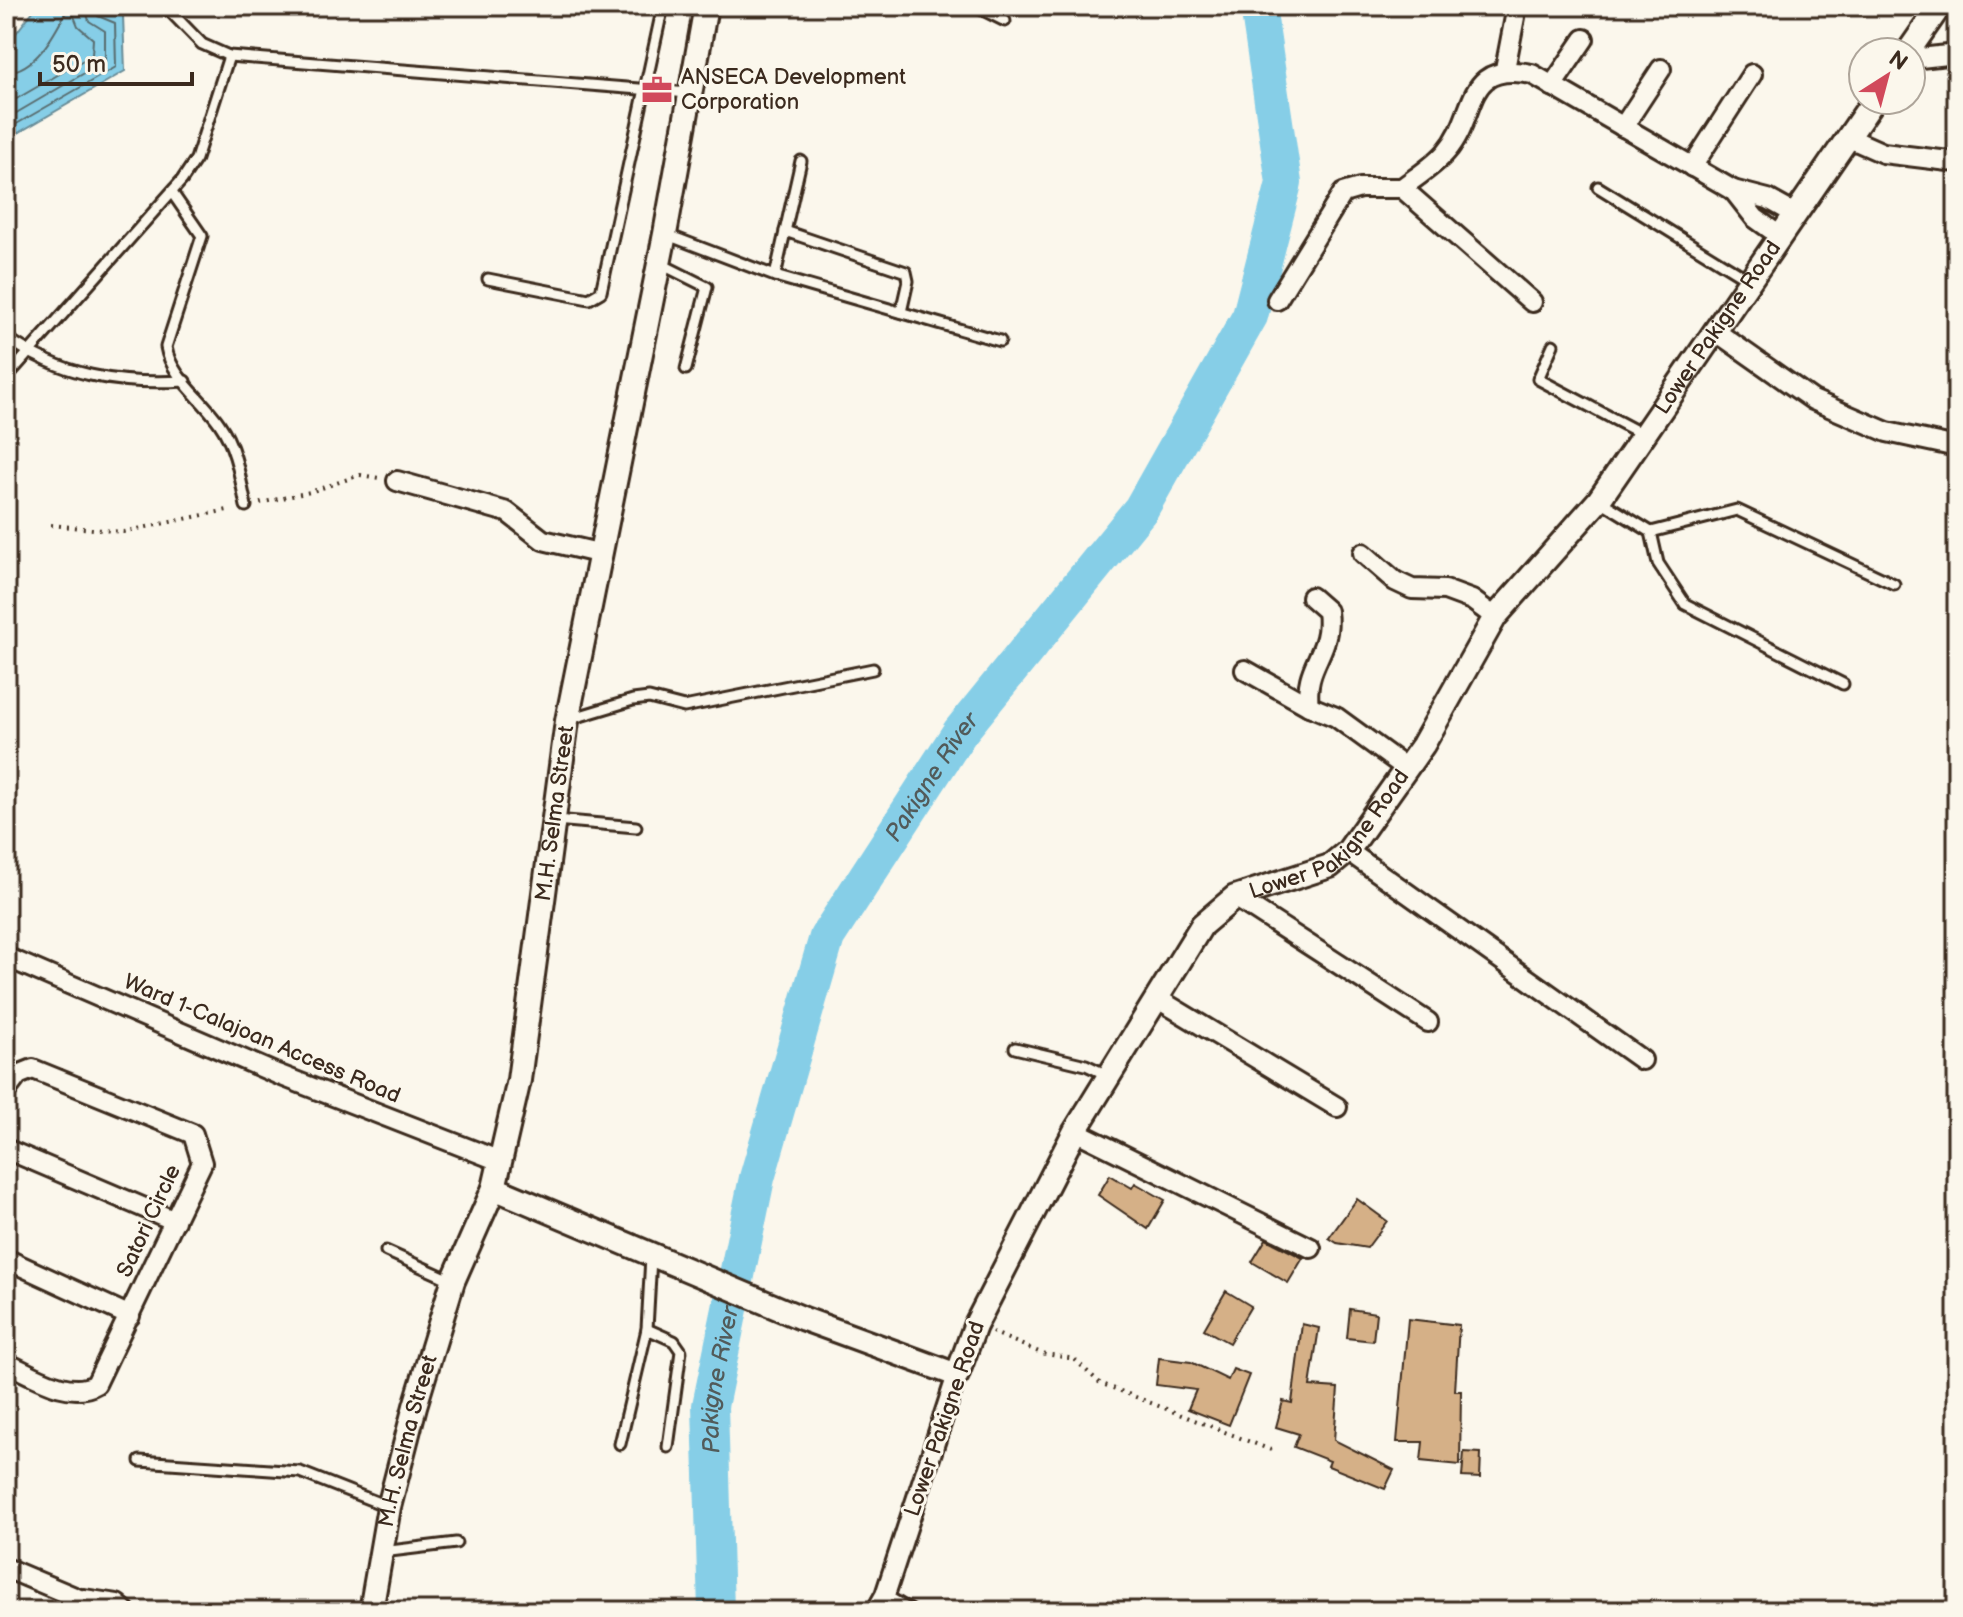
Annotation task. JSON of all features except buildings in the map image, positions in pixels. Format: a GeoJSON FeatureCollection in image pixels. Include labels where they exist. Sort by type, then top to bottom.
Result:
{"type":"FeatureCollection","features":[{"type":"Feature","properties":{"kind":"street","name":"M.H. Selma Street"},"geometry":{"type":"LineString","coordinates":[[371,1611],[389,1507],[415,1406],[453,1281],[494,1188],[519,1080],[567,721],[598,553],[665,234],[706,6]]}},
{"type":"Feature","properties":{"kind":"street"},"geometry":{"type":"LineString","coordinates":[[1919,36],[1940,6]]}},
{"type":"Feature","properties":{"kind":"street"},"geometry":{"type":"LineString","coordinates":[[1505,69],[1515,17]]}},
{"type":"Feature","properties":{"kind":"street"},"geometry":{"type":"LineString","coordinates":[[1552,86],[1584,39]]}},
{"type":"Feature","properties":{"kind":"street"},"geometry":{"type":"LineString","coordinates":[[1927,57],[1957,54]]}},
{"type":"Feature","properties":{"kind":"street"},"geometry":{"type":"LineString","coordinates":[[1277,300],[1343,193],[1360,188],[1402,188],[1446,152],[1483,80],[1505,69],[1532,74],[1733,190],[1768,199],[1795,214]]}},
{"type":"Feature","properties":{"kind":"street"},"geometry":{"type":"LineString","coordinates":[[1623,127],[1661,69]]}},
{"type":"Feature","properties":{"kind":"street"},"geometry":{"type":"LineString","coordinates":[[1692,167],[1752,74]]}},
{"type":"Feature","properties":{"kind":"street","name":"Lower Pakigne Road"},"geometry":{"type":"LineString","coordinates":[[881,1603],[975,1326],[1075,1131],[1205,920],[1235,897],[1285,878],[1330,866],[1348,851],[1423,745],[1495,617],[1599,500],[1862,116]]}},
{"type":"Feature","properties":{"kind":"street"},"geometry":{"type":"LineString","coordinates":[[1847,137],[1883,153],[1957,162]]}},
{"type":"Feature","properties":{"kind":"street"},"geometry":{"type":"LineString","coordinates":[[1402,188],[1532,302]]}},
{"type":"Feature","properties":{"kind":"street"},"geometry":{"type":"LineString","coordinates":[[1733,190],[1755,218],[1780,236]]}},
{"type":"Feature","properties":{"kind":"street"},"geometry":{"type":"LineString","coordinates":[[1715,331],[1813,400],[1887,432],[1957,447]]}},
{"type":"Feature","properties":{"kind":"street"},"geometry":{"type":"LineString","coordinates":[[397,481],[507,512],[539,538],[598,553]]}},
{"type":"Feature","properties":{"kind":"street"},"geometry":{"type":"LineString","coordinates":[[1363,553],[1395,581],[1412,589],[1445,590],[1472,600],[1495,617]]}},
{"type":"Feature","properties":{"kind":"street"},"geometry":{"type":"LineString","coordinates":[[1309,706],[1306,684],[1330,633],[1327,611],[1311,597]]}},
{"type":"Feature","properties":{"kind":"street"},"geometry":{"type":"LineString","coordinates":[[1245,670],[1309,706],[1336,717],[1406,768]]}},
{"type":"Feature","properties":{"kind":"street"},"geometry":{"type":"LineString","coordinates":[[1348,851],[1642,1060]]}},
{"type":"Feature","properties":{"kind":"street"},"geometry":{"type":"LineString","coordinates":[[1235,897],[1428,1022]]}},
{"type":"Feature","properties":{"kind":"street","name":"Ward 1-Calajoan Access Road"},"geometry":{"type":"LineString","coordinates":[[6,957],[277,1074],[500,1161]]}},
{"type":"Feature","properties":{"kind":"street"},"geometry":{"type":"LineString","coordinates":[[1158,999],[1337,1107]]}},
{"type":"Feature","properties":{"kind":"street","name":"Satori Circle"},"geometry":{"type":"LineString","coordinates":[[6,1091],[18,1075],[33,1069],[193,1134],[202,1163],[96,1384],[87,1390],[69,1390],[6,1363]]}},
{"type":"Feature","properties":{"kind":"street"},"geometry":{"type":"LineString","coordinates":[[1075,1131],[1311,1248]]}},
{"type":"Feature","properties":{"kind":"street"},"geometry":{"type":"LineString","coordinates":[[6,1149],[175,1221]]}},
{"type":"Feature","properties":{"kind":"street"},"geometry":{"type":"LineString","coordinates":[[494,1188],[804,1319],[957,1375]]}},
{"type":"Feature","properties":{"kind":"street"},"geometry":{"type":"LineString","coordinates":[[6,1259],[130,1316]]}},
{"type":"Feature","properties":{"kind":"street"},"geometry":{"type":"LineString","coordinates":[[6,1568],[77,1598],[96,1611]]}},
{"type":"Feature","properties":{"kind":"street"},"geometry":{"type":"LineString","coordinates":[[77,1598],[117,1604],[125,1611]]}},
{"type":"Feature","properties":{"kind":"lane"},"geometry":{"type":"LineString","coordinates":[[165,6],[202,44],[229,56],[689,93]]}},
{"type":"Feature","properties":{"kind":"lane"},"geometry":{"type":"LineString","coordinates":[[488,279],[589,299],[598,296],[663,6]]}},
{"type":"Feature","properties":{"kind":"lane"},"geometry":{"type":"LineString","coordinates":[[975,6],[1005,21]]}},
{"type":"Feature","properties":{"kind":"lane"},"geometry":{"type":"LineString","coordinates":[[6,378],[173,194],[196,159],[229,56]]}},
{"type":"Feature","properties":{"kind":"lane"},"geometry":{"type":"LineString","coordinates":[[775,276],[801,161]]}},
{"type":"Feature","properties":{"kind":"lane"},"geometry":{"type":"LineString","coordinates":[[1598,187],[1749,280]]}},
{"type":"Feature","properties":{"kind":"lane"},"geometry":{"type":"LineString","coordinates":[[173,194],[202,236],[166,347],[169,362],[221,425],[235,454],[246,506]]}},
{"type":"Feature","properties":{"kind":"lane"},"geometry":{"type":"LineString","coordinates":[[785,231],[906,272],[908,281],[901,312]]}},
{"type":"Feature","properties":{"kind":"lane"},"geometry":{"type":"LineString","coordinates":[[665,234],[775,276],[1000,341]]}},
{"type":"Feature","properties":{"kind":"lane"},"geometry":{"type":"LineString","coordinates":[[659,263],[707,287],[686,369]]}},
{"type":"Feature","properties":{"kind":"lane"},"geometry":{"type":"LineString","coordinates":[[6,337],[30,354],[69,370],[128,383],[185,381]]}},
{"type":"Feature","properties":{"kind":"lane"},"geometry":{"type":"LineString","coordinates":[[1553,345],[1538,379],[1644,435]]}},
{"type":"Feature","properties":{"kind":"lane"},"geometry":{"type":"LineString","coordinates":[[1599,500],[1651,532],[1658,563],[1685,604],[1843,684]]}},
{"type":"Feature","properties":{"kind":"lane"},"geometry":{"type":"LineString","coordinates":[[1651,532],[1737,510],[1894,584]]}},
{"type":"Feature","properties":{"kind":"lane"},"geometry":{"type":"LineString","coordinates":[[567,721],[633,700],[649,698],[684,707],[873,669]]}},
{"type":"Feature","properties":{"kind":"lane"},"geometry":{"type":"LineString","coordinates":[[555,820],[636,827]]}},
{"type":"Feature","properties":{"kind":"lane"},"geometry":{"type":"LineString","coordinates":[[1015,1048],[1086,1065],[1109,1075]]}},
{"type":"Feature","properties":{"kind":"lane"},"geometry":{"type":"LineString","coordinates":[[386,1251],[453,1281]]}},
{"type":"Feature","properties":{"kind":"lane"},"geometry":{"type":"LineString","coordinates":[[620,1444],[647,1329],[651,1254]]}},
{"type":"Feature","properties":{"kind":"lane"},"geometry":{"type":"LineString","coordinates":[[647,1329],[674,1341],[681,1351],[668,1447]]}},
{"type":"Feature","properties":{"kind":"lane"},"geometry":{"type":"LineString","coordinates":[[140,1461],[300,1472],[389,1507]]}},
{"type":"Feature","properties":{"kind":"lane"},"geometry":{"type":"LineString","coordinates":[[382,1552],[456,1543]]}},
{"type":"Feature","properties":{"kind":"lane"},"geometry":{"type":"LineString","coordinates":[[881,1603],[912,1611]]}},
{"type":"Feature","properties":{"kind":"path"},"geometry":{"type":"LineString","coordinates":[[51,525],[123,532],[310,492],[360,475],[397,481]]}},
{"type":"Feature","properties":{"kind":"path"},"geometry":{"type":"LineString","coordinates":[[975,1326],[1041,1353],[1074,1359],[1100,1383],[1271,1450]]}},
{"type":"Feature","properties":{"kind":"water"},"geometry":{"type":"Polygon","coordinates":[[[37,6],[88,6],[123,15],[125,71],[6,140],[6,46],[37,6]]]}},
{"type":"Feature","properties":{"kind":"waterway","name":"Pakigne River"},"geometry":{"type":"LineString","coordinates":[[716,1611],[710,1406],[757,1178],[827,937],[960,732],[1141,509],[1250,316],[1284,183],[1258,6]]}},
{"type":"Feature","properties":{"kind":"place","name":"ANSECA Development Corporation"},"geometry":{"type":"Point","coordinates":[657,90]}}]}
